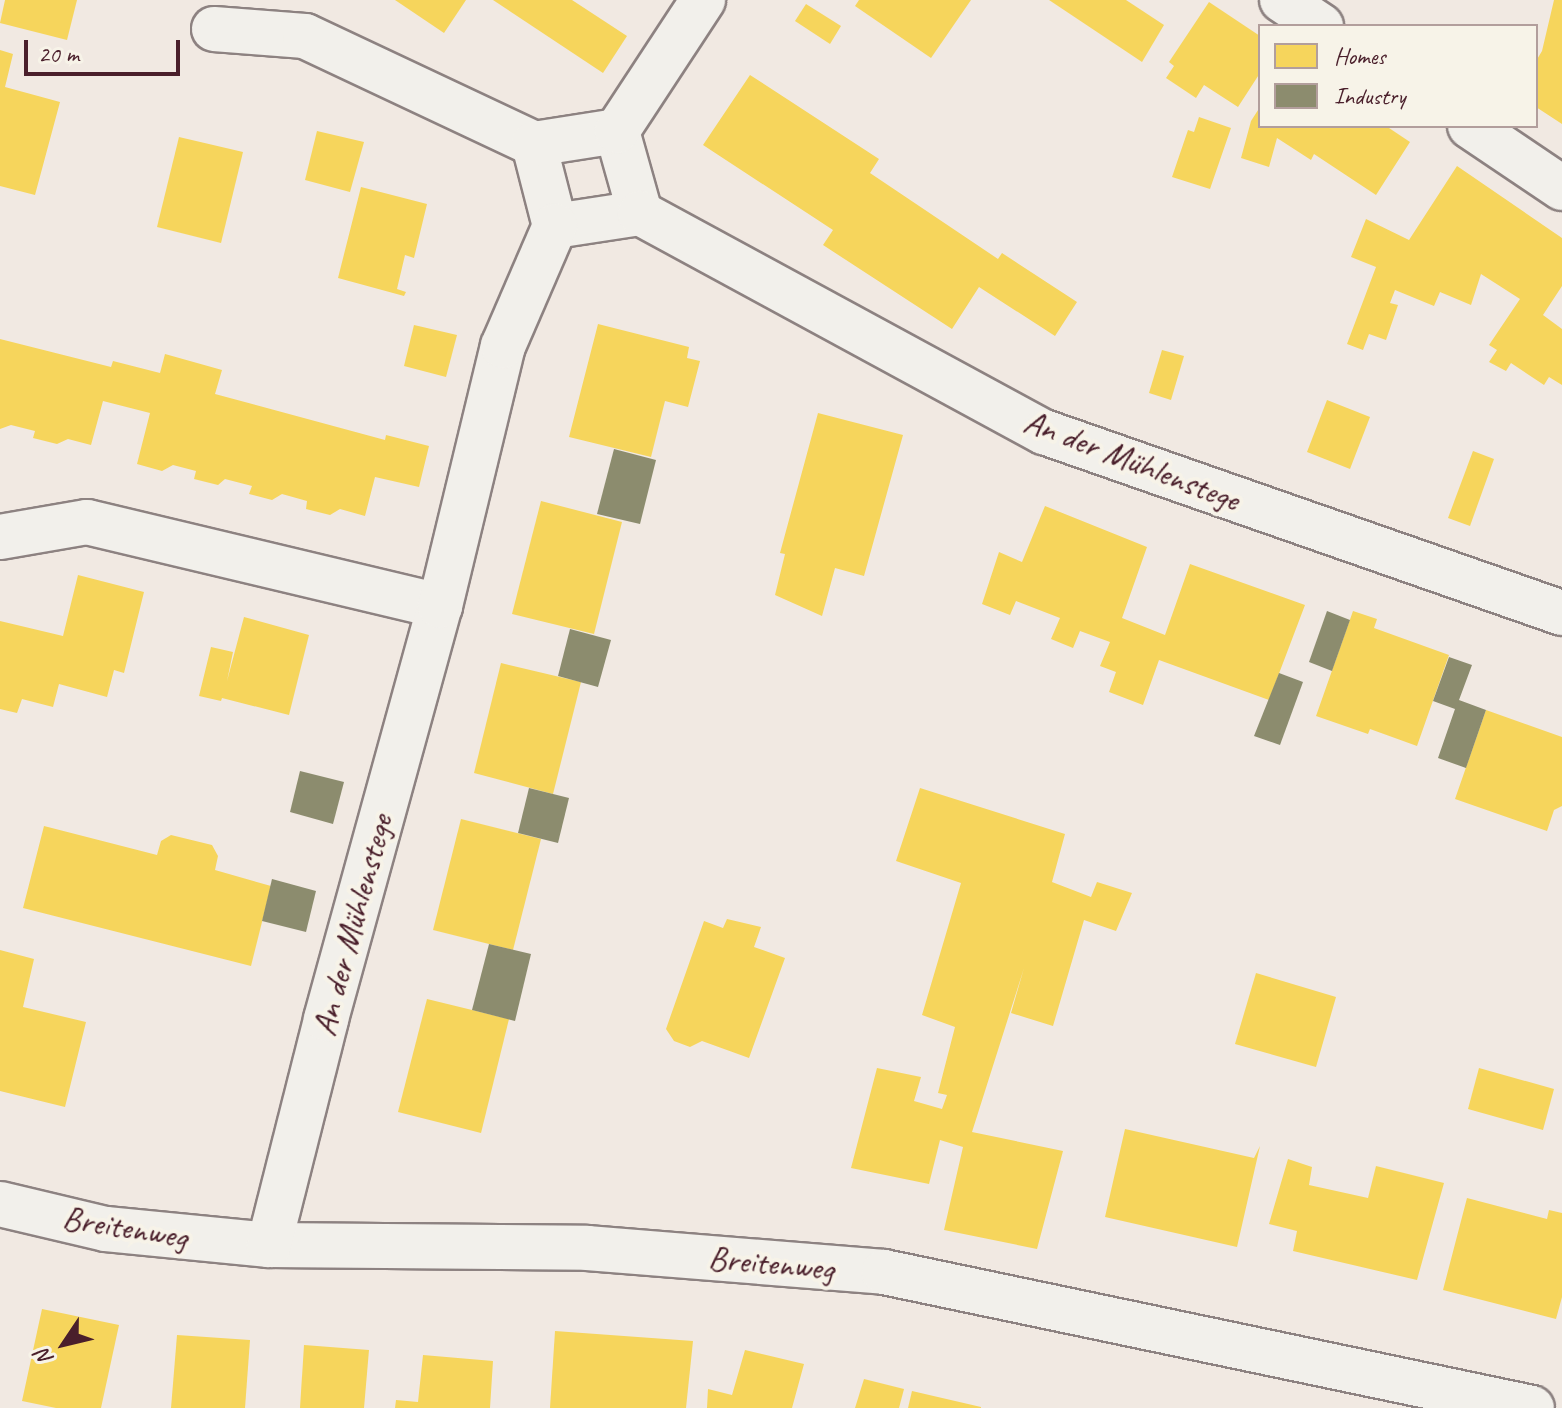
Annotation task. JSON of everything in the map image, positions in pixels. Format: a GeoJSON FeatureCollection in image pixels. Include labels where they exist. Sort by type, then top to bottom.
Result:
{"type":"FeatureCollection","features":[{"type":"Feature","properties":{"kind":"street"},"geometry":{"type":"LineString","coordinates":[[214,29],[305,36],[534,144],[617,131],[703,0]]}},
{"type":"Feature","properties":{"kind":"street"},"geometry":{"type":"LineString","coordinates":[[1282,0],[1318,24]]}},
{"type":"Feature","properties":{"kind":"street"},"geometry":{"type":"LineString","coordinates":[[1473,128],[1562,188]]}},
{"type":"Feature","properties":{"kind":"street"},"geometry":{"type":"LineString","coordinates":[[534,144],[555,226],[640,213],[617,131]]}},
{"type":"Feature","properties":{"kind":"street","name":"An der Mühlenstege"},"geometry":{"type":"LineString","coordinates":[[640,213],[1044,432],[1562,613]]}},
{"type":"Feature","properties":{"kind":"street","name":"An der Mühlenstege"},"geometry":{"type":"LineString","coordinates":[[269,1245],[326,1019],[440,606],[503,346],[555,226]]}},
{"type":"Feature","properties":{"kind":"street"},"geometry":{"type":"LineString","coordinates":[[0,537],[87,522],[440,606]]}},
{"type":"Feature","properties":{"kind":"street","name":"Breitenweg"},"geometry":{"type":"LineString","coordinates":[[0,1204],[106,1229],[269,1245],[587,1248],[884,1272],[1532,1408]]}},
{"type":"Feature","properties":{"kind":"building: Homes"},"geometry":{"type":"Polygon","coordinates":[[[5,0],[77,0],[67,40],[0,23],[5,0]]]}},
{"type":"Feature","properties":{"kind":"building: Homes"},"geometry":{"type":"Polygon","coordinates":[[[395,0],[466,0],[444,33],[395,0]]]}},
{"type":"Feature","properties":{"kind":"building: Homes"},"geometry":{"type":"Polygon","coordinates":[[[493,0],[572,0],[627,36],[603,73],[493,0]]]}},
{"type":"Feature","properties":{"kind":"building: Homes"},"geometry":{"type":"Polygon","coordinates":[[[859,0],[971,0],[931,58],[855,6],[859,0]]]}},
{"type":"Feature","properties":{"kind":"building: Homes"},"geometry":{"type":"Polygon","coordinates":[[[1049,0],[1126,0],[1164,25],[1142,62],[1049,0]]]}},
{"type":"Feature","properties":{"kind":"building: Homes"},"geometry":{"type":"Polygon","coordinates":[[[1554,0],[1562,0],[1562,124],[1538,108],[1538,58],[1554,0]]]}},
{"type":"Feature","properties":{"kind":"building: Homes"},"geometry":{"type":"Polygon","coordinates":[[[1209,2],[1258,35],[1258,76],[1238,107],[1204,85],[1196,98],[1166,78],[1174,66],[1169,62],[1209,2]]]}},
{"type":"Feature","properties":{"kind":"building: Homes"},"geometry":{"type":"Polygon","coordinates":[[[806,4],[841,26],[830,44],[795,21],[806,4]]]}},
{"type":"Feature","properties":{"kind":"building: Homes"},"geometry":{"type":"Polygon","coordinates":[[[0,50],[13,54],[5,87],[60,102],[35,195],[0,186],[0,50]]]}},
{"type":"Feature","properties":{"kind":"building: Homes"},"geometry":{"type":"Polygon","coordinates":[[[750,75],[879,159],[870,173],[998,259],[1002,253],[1077,302],[1055,336],[979,287],[952,329],[823,245],[833,230],[703,145],[750,75]]]}},
{"type":"Feature","properties":{"kind":"building: Homes"},"geometry":{"type":"Polygon","coordinates":[[[1258,110],[1258,128],[1389,128],[1410,142],[1376,195],[1314,154],[1311,160],[1277,138],[1269,167],[1241,158],[1251,121],[1258,110]]]}},
{"type":"Feature","properties":{"kind":"building: Homes"},"geometry":{"type":"Polygon","coordinates":[[[1199,117],[1231,128],[1210,189],[1172,177],[1188,130],[1194,132],[1199,117]]]}},
{"type":"Feature","properties":{"kind":"building: Homes"},"geometry":{"type":"Polygon","coordinates":[[[317,131],[364,142],[350,192],[305,180],[317,131]]]}},
{"type":"Feature","properties":{"kind":"building: Homes"},"geometry":{"type":"Polygon","coordinates":[[[179,137],[243,152],[221,243],[157,227],[179,137]]]}},
{"type":"Feature","properties":{"kind":"building: Homes"},"geometry":{"type":"Polygon","coordinates":[[[1457,166],[1562,238],[1562,286],[1543,315],[1562,329],[1562,385],[1549,377],[1544,385],[1511,363],[1506,371],[1489,362],[1497,350],[1489,345],[1520,299],[1481,274],[1471,305],[1440,292],[1434,306],[1395,290],[1390,303],[1398,305],[1386,340],[1369,334],[1363,350],[1347,344],[1376,267],[1351,257],[1366,219],[1409,240],[1457,166]]]}},
{"type":"Feature","properties":{"kind":"building: Homes"},"geometry":{"type":"Polygon","coordinates":[[[361,187],[427,204],[414,258],[405,255],[397,289],[406,292],[404,296],[338,278],[361,187]]]}},
{"type":"Feature","properties":{"kind":"building: Homes"},"geometry":{"type":"Polygon","coordinates":[[[598,324],[689,347],[687,358],[700,361],[688,407],[665,401],[651,457],[569,437],[598,324]]]}},
{"type":"Feature","properties":{"kind":"building: Homes"},"geometry":{"type":"Polygon","coordinates":[[[414,325],[457,335],[446,377],[404,366],[414,325]]]}},
{"type":"Feature","properties":{"kind":"building: Homes"},"geometry":{"type":"Polygon","coordinates":[[[0,339],[111,367],[113,361],[160,373],[165,354],[222,370],[215,394],[385,440],[386,435],[429,446],[419,487],[375,477],[365,516],[340,509],[330,515],[306,509],[307,501],[282,494],[272,500],[249,494],[252,486],[225,479],[218,485],[194,479],[196,471],[173,465],[162,471],[137,464],[150,413],[103,401],[91,445],[68,439],[57,444],[33,438],[35,431],[11,425],[0,429],[0,339]]]}},
{"type":"Feature","properties":{"kind":"building: Homes"},"geometry":{"type":"Polygon","coordinates":[[[1162,350],[1184,356],[1171,400],[1149,393],[1162,350]]]}},
{"type":"Feature","properties":{"kind":"building: Homes"},"geometry":{"type":"Polygon","coordinates":[[[1327,400],[1370,417],[1350,469],[1307,452],[1327,400]]]}},
{"type":"Feature","properties":{"kind":"building: Homes"},"geometry":{"type":"Polygon","coordinates":[[[818,413],[903,435],[864,576],[835,568],[822,616],[775,595],[785,554],[780,553],[818,413]]]}},
{"type":"Feature","properties":{"kind":"building: Homes"},"geometry":{"type":"Polygon","coordinates":[[[1473,451],[1494,459],[1470,526],[1448,518],[1473,451]]]}},
{"type":"Feature","properties":{"kind":"building: Homes"},"geometry":{"type":"Polygon","coordinates":[[[541,501],[622,522],[594,634],[512,614],[541,501]]]}},
{"type":"Feature","properties":{"kind":"building: Homes"},"geometry":{"type":"Polygon","coordinates":[[[1045,506],[1147,547],[1122,618],[1165,635],[1190,564],[1305,605],[1269,700],[1159,660],[1143,705],[1109,692],[1116,672],[1100,666],[1110,642],[1080,631],[1073,648],[1051,639],[1060,618],[1016,601],[1010,615],[982,604],[999,552],[1022,562],[1045,506]]]}},
{"type":"Feature","properties":{"kind":"building: Homes"},"geometry":{"type":"Polygon","coordinates":[[[78,575],[144,592],[124,673],[114,670],[107,697],[59,684],[53,707],[22,699],[17,713],[0,709],[0,621],[63,636],[78,575]]]}},
{"type":"Feature","properties":{"kind":"building: Homes"},"geometry":{"type":"Polygon","coordinates":[[[1353,611],[1377,619],[1374,628],[1449,655],[1417,746],[1370,729],[1368,734],[1316,716],[1353,611]]]}},
{"type":"Feature","properties":{"kind":"building: Homes"},"geometry":{"type":"Polygon","coordinates":[[[244,617],[309,635],[289,715],[222,698],[221,701],[199,696],[211,647],[233,652],[227,681],[244,617]]]}},
{"type":"Feature","properties":{"kind":"building: Homes"},"geometry":{"type":"Polygon","coordinates":[[[501,663],[581,682],[553,794],[474,773],[501,663]]]}},
{"type":"Feature","properties":{"kind":"building: Homes"},"geometry":{"type":"Polygon","coordinates":[[[1486,710],[1562,737],[1562,806],[1554,810],[1547,831],[1455,799],[1486,710]]]}},
{"type":"Feature","properties":{"kind":"building: Homes"},"geometry":{"type":"Polygon","coordinates":[[[920,788],[1065,834],[1052,882],[1091,897],[1097,882],[1132,893],[1116,931],[1084,920],[1053,1026],[1011,1013],[1024,968],[972,1132],[1063,1151],[1037,1249],[944,1230],[963,1147],[940,1140],[929,1184],[851,1168],[877,1068],[921,1077],[914,1101],[942,1109],[947,1095],[938,1093],[955,1027],[922,1015],[961,883],[896,861],[920,788]]]}},
{"type":"Feature","properties":{"kind":"building: Homes"},"geometry":{"type":"Polygon","coordinates":[[[461,819],[541,839],[513,950],[433,930],[461,819]]]}},
{"type":"Feature","properties":{"kind":"building: Homes"},"geometry":{"type":"Polygon","coordinates":[[[44,826],[157,855],[161,841],[171,835],[212,845],[218,856],[215,870],[271,886],[251,966],[23,908],[44,826]]]}},
{"type":"Feature","properties":{"kind":"building: Homes"},"geometry":{"type":"Polygon","coordinates":[[[727,919],[761,927],[754,947],[785,958],[749,1058],[702,1041],[690,1047],[674,1041],[666,1029],[704,921],[723,928],[727,919]]]}},
{"type":"Feature","properties":{"kind":"building: Homes"},"geometry":{"type":"Polygon","coordinates":[[[0,950],[34,959],[23,1007],[86,1022],[65,1107],[0,1091],[0,950]]]}},
{"type":"Feature","properties":{"kind":"building: Homes"},"geometry":{"type":"Polygon","coordinates":[[[1256,973],[1336,997],[1316,1067],[1235,1044],[1256,973]]]}},
{"type":"Feature","properties":{"kind":"building: Homes"},"geometry":{"type":"Polygon","coordinates":[[[427,999],[509,1019],[481,1133],[398,1112],[427,999]]]}},
{"type":"Feature","properties":{"kind":"building: Homes"},"geometry":{"type":"Polygon","coordinates":[[[1479,1068],[1554,1089],[1543,1130],[1468,1109],[1479,1068]]]}},
{"type":"Feature","properties":{"kind":"building: Homes"},"geometry":{"type":"Polygon","coordinates":[[[1125,1129],[1254,1158],[1260,1146],[1237,1247],[1105,1217],[1125,1129]]]}},
{"type":"Feature","properties":{"kind":"building: Homes"},"geometry":{"type":"Polygon","coordinates":[[[1288,1159],[1312,1167],[1309,1185],[1368,1198],[1376,1166],[1444,1183],[1417,1280],[1293,1251],[1297,1231],[1269,1224],[1288,1159]]]}},
{"type":"Feature","properties":{"kind":"building: Homes"},"geometry":{"type":"Polygon","coordinates":[[[1467,1198],[1547,1219],[1549,1210],[1562,1213],[1562,1297],[1556,1319],[1443,1290],[1467,1198]]]}},
{"type":"Feature","properties":{"kind":"building: Homes"},"geometry":{"type":"Polygon","coordinates":[[[42,1309],[119,1325],[101,1408],[56,1408],[22,1401],[42,1309]]]}},
{"type":"Feature","properties":{"kind":"building: Homes"},"geometry":{"type":"Polygon","coordinates":[[[555,1331],[693,1341],[686,1408],[550,1408],[555,1331]]]}},
{"type":"Feature","properties":{"kind":"building: Homes"},"geometry":{"type":"Polygon","coordinates":[[[177,1335],[250,1340],[245,1408],[171,1408],[177,1335]]]}},
{"type":"Feature","properties":{"kind":"building: Homes"},"geometry":{"type":"Polygon","coordinates":[[[304,1345],[369,1350],[364,1408],[300,1408],[304,1345]]]}},
{"type":"Feature","properties":{"kind":"building: Homes"},"geometry":{"type":"Polygon","coordinates":[[[745,1350],[804,1364],[792,1408],[707,1408],[708,1389],[732,1395],[745,1350]]]}},
{"type":"Feature","properties":{"kind":"building: Homes"},"geometry":{"type":"Polygon","coordinates":[[[423,1355],[493,1361],[490,1408],[395,1408],[396,1400],[418,1402],[423,1355]]]}},
{"type":"Feature","properties":{"kind":"building: Homes"},"geometry":{"type":"Polygon","coordinates":[[[864,1379],[904,1389],[899,1408],[855,1408],[864,1379]]]}},
{"type":"Feature","properties":{"kind":"building: Homes"},"geometry":{"type":"Polygon","coordinates":[[[912,1391],[981,1407],[981,1408],[908,1408],[912,1391]]]}},
{"type":"Feature","properties":{"kind":"building: Industry"},"geometry":{"type":"Polygon","coordinates":[[[614,449],[656,460],[640,524],[597,514],[614,449]]]}},
{"type":"Feature","properties":{"kind":"building: Industry"},"geometry":{"type":"Polygon","coordinates":[[[1327,611],[1350,620],[1332,671],[1309,662],[1327,611]]]}},
{"type":"Feature","properties":{"kind":"building: Industry"},"geometry":{"type":"Polygon","coordinates":[[[570,629],[611,640],[598,687],[558,676],[570,629]]]}},
{"type":"Feature","properties":{"kind":"building: Industry"},"geometry":{"type":"Polygon","coordinates":[[[1449,657],[1472,665],[1459,700],[1486,710],[1466,768],[1438,758],[1455,709],[1433,701],[1449,657]]]}},
{"type":"Feature","properties":{"kind":"building: Industry"},"geometry":{"type":"Polygon","coordinates":[[[1279,673],[1303,682],[1280,745],[1254,736],[1279,673]]]}},
{"type":"Feature","properties":{"kind":"building: Industry"},"geometry":{"type":"Polygon","coordinates":[[[300,771],[344,782],[333,824],[290,812],[300,771]]]}},
{"type":"Feature","properties":{"kind":"building: Industry"},"geometry":{"type":"Polygon","coordinates":[[[529,788],[569,798],[558,843],[518,833],[529,788]]]}},
{"type":"Feature","properties":{"kind":"building: Industry"},"geometry":{"type":"Polygon","coordinates":[[[272,879],[316,891],[306,932],[262,921],[272,879]]]}},
{"type":"Feature","properties":{"kind":"building: Industry"},"geometry":{"type":"Polygon","coordinates":[[[489,944],[531,954],[515,1021],[472,1010],[489,944]]]}}]}
